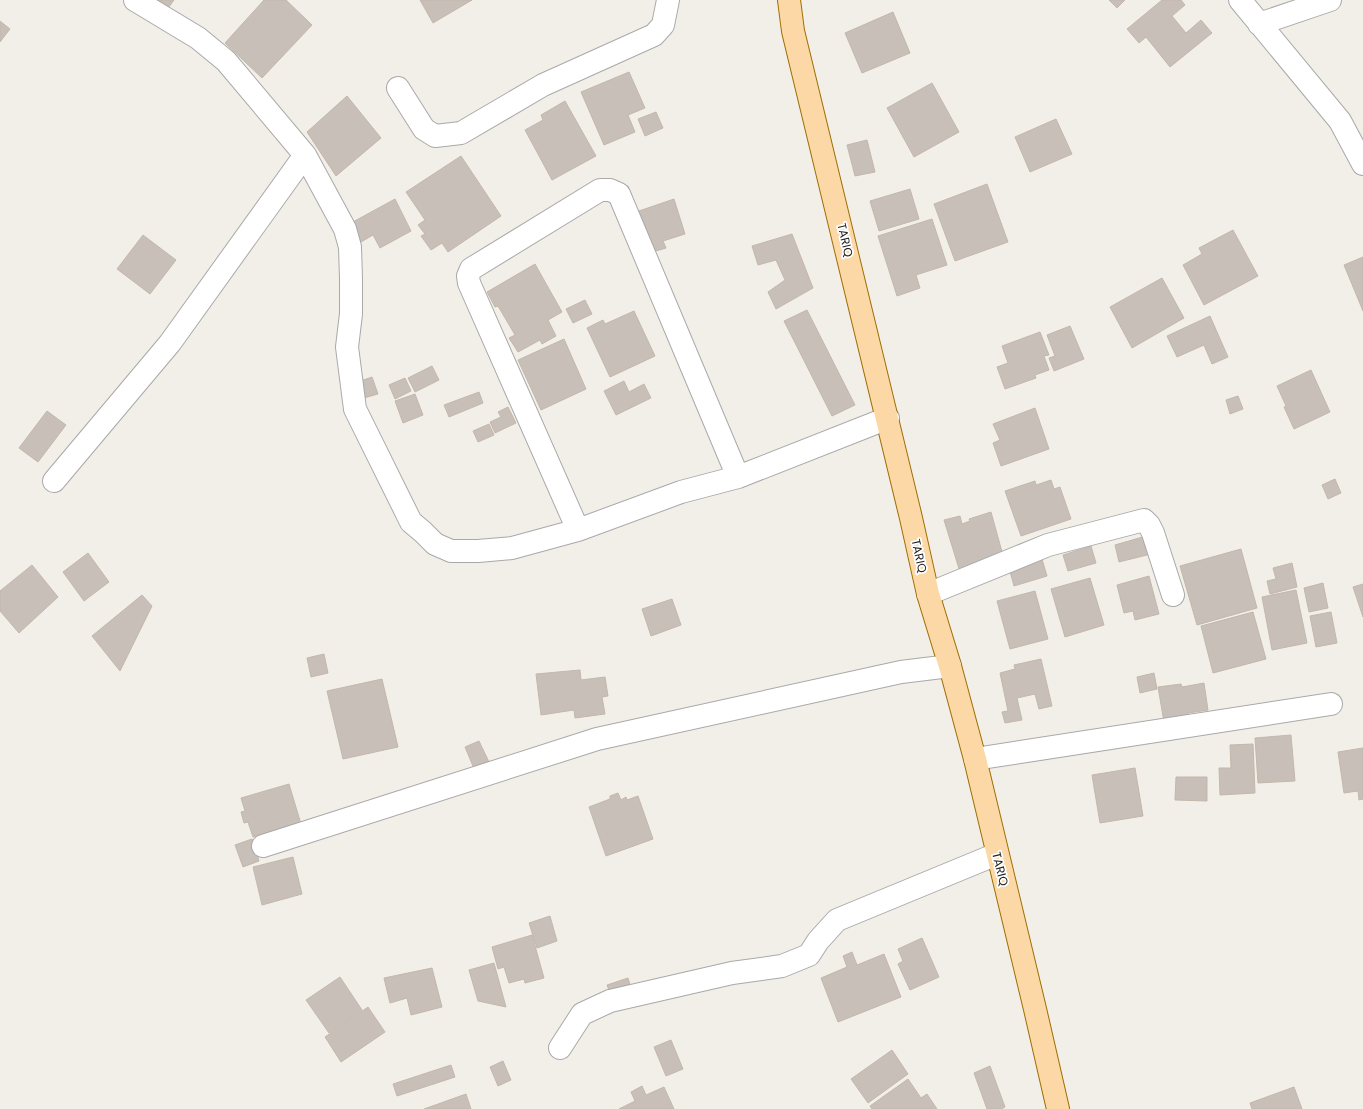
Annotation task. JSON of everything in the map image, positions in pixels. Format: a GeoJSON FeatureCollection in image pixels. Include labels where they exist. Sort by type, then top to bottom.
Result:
{"type":"FeatureCollection","features":[{"type":"Feature","properties":{"kind":"main road","name":"TARIQ"},"geometry":{"type":"LineString","coordinates":[[789,0],[793,31],[888,418],[928,594],[950,666],[975,758],[997,854],[1036,1009],[1058,1109]]}},
{"type":"Feature","properties":{"kind":"street"},"geometry":{"type":"LineString","coordinates":[[135,0],[198,38],[226,61],[305,155],[345,229],[350,247],[351,314],[347,347],[355,409],[411,522],[424,532],[435,544],[451,551],[478,551],[512,548],[542,538],[578,530],[681,492],[738,477],[888,418]]}},
{"type":"Feature","properties":{"kind":"street"},"geometry":{"type":"LineString","coordinates":[[398,88],[424,129],[435,136],[461,132],[543,85],[654,35],[663,25],[668,0]]}},
{"type":"Feature","properties":{"kind":"street"},"geometry":{"type":"LineString","coordinates":[[1240,0],[1340,121],[1363,164]]}},
{"type":"Feature","properties":{"kind":"street"},"geometry":{"type":"LineString","coordinates":[[1259,24],[1330,0]]}},
{"type":"Feature","properties":{"kind":"street"},"geometry":{"type":"LineString","coordinates":[[54,481],[170,343],[305,155]]}},
{"type":"Feature","properties":{"kind":"street"},"geometry":{"type":"LineString","coordinates":[[578,530],[469,283],[468,276],[471,269],[600,190],[610,190],[620,194],[738,477]]}},
{"type":"Feature","properties":{"kind":"street"},"geometry":{"type":"LineString","coordinates":[[928,594],[1048,545],[1144,520],[1149,525],[1153,533],[1173,595]]}},
{"type":"Feature","properties":{"kind":"street"},"geometry":{"type":"LineString","coordinates":[[263,846],[597,739],[901,672],[950,666]]}},
{"type":"Feature","properties":{"kind":"street"},"geometry":{"type":"LineString","coordinates":[[975,758],[1331,704]]}},
{"type":"Feature","properties":{"kind":"street"},"geometry":{"type":"LineString","coordinates":[[560,1048],[582,1014],[610,1001],[732,973],[782,966],[809,954],[818,941],[837,920],[997,854]]}},
{"type":"Feature","properties":{"kind":"building"},"geometry":{"type":"Polygon","coordinates":[[[152,0],[174,0],[166,11],[152,0]]]}},
{"type":"Feature","properties":{"kind":"building"},"geometry":{"type":"Polygon","coordinates":[[[264,0],[286,0],[312,25],[262,78],[225,43],[264,0]]]}},
{"type":"Feature","properties":{"kind":"building"},"geometry":{"type":"Polygon","coordinates":[[[420,0],[472,0],[433,23],[420,0]]]}},
{"type":"Feature","properties":{"kind":"building"},"geometry":{"type":"Polygon","coordinates":[[[1109,0],[1125,0],[1117,8],[1109,0]]]}},
{"type":"Feature","properties":{"kind":"building"},"geometry":{"type":"Polygon","coordinates":[[[1162,0],[1181,0],[1185,5],[1172,16],[1186,33],[1201,20],[1212,33],[1170,67],[1146,37],[1139,43],[1127,29],[1162,0]]]}},
{"type":"Feature","properties":{"kind":"building"},"geometry":{"type":"Polygon","coordinates":[[[893,12],[910,53],[862,73],[845,33],[893,12]]]}},
{"type":"Feature","properties":{"kind":"building"},"geometry":{"type":"Polygon","coordinates":[[[0,21],[10,29],[0,42],[0,21]]]}},
{"type":"Feature","properties":{"kind":"building"},"geometry":{"type":"Polygon","coordinates":[[[629,72],[645,108],[628,115],[635,132],[604,145],[581,92],[629,72]]]}},
{"type":"Feature","properties":{"kind":"building"},"geometry":{"type":"Polygon","coordinates":[[[932,83],[959,132],[914,157],[887,108],[932,83]]]}},
{"type":"Feature","properties":{"kind":"building"},"geometry":{"type":"Polygon","coordinates":[[[347,96],[381,138],[336,176],[307,132],[347,96]]]}},
{"type":"Feature","properties":{"kind":"building"},"geometry":{"type":"Polygon","coordinates":[[[565,101],[596,156],[552,180],[525,130],[543,120],[541,115],[565,101]]]}},
{"type":"Feature","properties":{"kind":"building"},"geometry":{"type":"Polygon","coordinates":[[[656,112],[663,128],[645,136],[638,119],[656,112]]]}},
{"type":"Feature","properties":{"kind":"building"},"geometry":{"type":"Polygon","coordinates":[[[1056,119],[1072,154],[1030,172],[1015,137],[1056,119]]]}},
{"type":"Feature","properties":{"kind":"building"},"geometry":{"type":"Polygon","coordinates":[[[867,140],[875,172],[855,176],[847,145],[867,140]]]}},
{"type":"Feature","properties":{"kind":"building"},"geometry":{"type":"Polygon","coordinates":[[[461,156],[501,216],[448,252],[442,243],[431,250],[421,236],[425,234],[418,225],[425,220],[406,192],[461,156]]]}},
{"type":"Feature","properties":{"kind":"building"},"geometry":{"type":"Polygon","coordinates":[[[987,184],[1008,242],[955,261],[934,204],[987,184]]]}},
{"type":"Feature","properties":{"kind":"building"},"geometry":{"type":"Polygon","coordinates":[[[910,189],[919,219],[879,231],[870,201],[910,189]]]}},
{"type":"Feature","properties":{"kind":"building"},"geometry":{"type":"Polygon","coordinates":[[[395,199],[411,231],[380,248],[373,235],[361,242],[351,223],[395,199]]]}},
{"type":"Feature","properties":{"kind":"building"},"geometry":{"type":"Polygon","coordinates":[[[674,199],[685,234],[663,241],[666,248],[649,253],[636,212],[674,199]]]}},
{"type":"Feature","properties":{"kind":"building"},"geometry":{"type":"Polygon","coordinates":[[[932,219],[947,265],[916,275],[920,288],[897,296],[878,236],[932,219]]]}},
{"type":"Feature","properties":{"kind":"building"},"geometry":{"type":"Polygon","coordinates":[[[1233,230],[1258,276],[1204,305],[1183,265],[1202,254],[1199,248],[1233,230]]]}},
{"type":"Feature","properties":{"kind":"building"},"geometry":{"type":"Polygon","coordinates":[[[792,234],[813,288],[776,309],[768,292],[785,280],[776,260],[758,265],[752,246],[792,234]]]}},
{"type":"Feature","properties":{"kind":"building"},"geometry":{"type":"Polygon","coordinates":[[[143,235],[176,260],[150,294],[117,269],[143,235]]]}},
{"type":"Feature","properties":{"kind":"building"},"geometry":{"type":"Polygon","coordinates":[[[1363,257],[1363,311],[1344,265],[1363,257]]]}},
{"type":"Feature","properties":{"kind":"building"},"geometry":{"type":"Polygon","coordinates":[[[535,264],[562,312],[548,320],[556,336],[542,344],[540,340],[518,352],[509,338],[515,335],[498,306],[495,307],[487,292],[535,264]]]}},
{"type":"Feature","properties":{"kind":"building"},"geometry":{"type":"Polygon","coordinates":[[[1162,278],[1184,318],[1132,348],[1110,307],[1162,278]]]}},
{"type":"Feature","properties":{"kind":"building"},"geometry":{"type":"Polygon","coordinates":[[[585,300],[592,314],[573,323],[566,309],[585,300]]]}},
{"type":"Feature","properties":{"kind":"building"},"geometry":{"type":"Polygon","coordinates":[[[807,310],[855,405],[832,416],[784,321],[807,310]]]}},
{"type":"Feature","properties":{"kind":"building"},"geometry":{"type":"Polygon","coordinates":[[[634,311],[655,356],[610,377],[587,328],[603,320],[605,324],[634,311]]]}},
{"type":"Feature","properties":{"kind":"building"},"geometry":{"type":"Polygon","coordinates":[[[1210,316],[1228,357],[1212,364],[1204,345],[1177,357],[1167,336],[1210,316]]]}},
{"type":"Feature","properties":{"kind":"building"},"geometry":{"type":"Polygon","coordinates":[[[1070,326],[1084,359],[1054,371],[1049,358],[1055,356],[1047,335],[1070,326]]]}},
{"type":"Feature","properties":{"kind":"building"},"geometry":{"type":"Polygon","coordinates":[[[1040,332],[1049,355],[1044,356],[1049,370],[1035,375],[1036,378],[1005,389],[997,367],[1008,363],[1002,346],[1040,332]]]}},
{"type":"Feature","properties":{"kind":"building"},"geometry":{"type":"Polygon","coordinates":[[[564,339],[586,389],[541,410],[518,360],[564,339]]]}},
{"type":"Feature","properties":{"kind":"building"},"geometry":{"type":"Polygon","coordinates":[[[432,366],[439,380],[415,392],[408,378],[432,366]]]}},
{"type":"Feature","properties":{"kind":"building"},"geometry":{"type":"Polygon","coordinates":[[[1311,370],[1330,412],[1294,429],[1284,407],[1286,406],[1277,386],[1311,370]]]}},
{"type":"Feature","properties":{"kind":"building"},"geometry":{"type":"Polygon","coordinates":[[[372,377],[378,394],[357,400],[352,384],[372,377]]]}},
{"type":"Feature","properties":{"kind":"building"},"geometry":{"type":"Polygon","coordinates":[[[405,378],[411,391],[395,399],[389,385],[405,378]]]}},
{"type":"Feature","properties":{"kind":"building"},"geometry":{"type":"Polygon","coordinates":[[[624,381],[629,392],[644,384],[651,398],[616,415],[604,391],[624,381]]]}},
{"type":"Feature","properties":{"kind":"building"},"geometry":{"type":"Polygon","coordinates":[[[479,392],[483,403],[449,417],[444,405],[479,392]]]}},
{"type":"Feature","properties":{"kind":"building"},"geometry":{"type":"Polygon","coordinates":[[[415,394],[423,415],[403,423],[395,401],[415,394]]]}},
{"type":"Feature","properties":{"kind":"building"},"geometry":{"type":"Polygon","coordinates":[[[1238,396],[1243,409],[1230,414],[1226,400],[1238,396]]]}},
{"type":"Feature","properties":{"kind":"building"},"geometry":{"type":"Polygon","coordinates":[[[508,407],[516,423],[495,433],[490,422],[501,417],[498,412],[508,407]]]}},
{"type":"Feature","properties":{"kind":"building"},"geometry":{"type":"Polygon","coordinates":[[[1035,408],[1049,449],[1001,466],[993,443],[1000,440],[993,424],[1035,408]]]}},
{"type":"Feature","properties":{"kind":"building"},"geometry":{"type":"Polygon","coordinates":[[[47,411],[66,425],[38,462],[19,448],[47,411]]]}},
{"type":"Feature","properties":{"kind":"building"},"geometry":{"type":"Polygon","coordinates":[[[489,424],[494,435],[478,442],[473,431],[489,424]]]}},
{"type":"Feature","properties":{"kind":"building"},"geometry":{"type":"Polygon","coordinates":[[[1335,479],[1341,493],[1328,499],[1322,485],[1335,479]]]}},
{"type":"Feature","properties":{"kind":"building"},"geometry":{"type":"Polygon","coordinates":[[[1051,480],[1054,489],[1060,487],[1071,519],[1021,536],[1005,491],[1035,481],[1036,485],[1051,480]]]}},
{"type":"Feature","properties":{"kind":"building"},"geometry":{"type":"Polygon","coordinates":[[[991,512],[1004,559],[960,572],[944,520],[960,516],[962,524],[970,521],[969,519],[991,512]]]}},
{"type":"Feature","properties":{"kind":"building"},"geometry":{"type":"Polygon","coordinates":[[[1146,536],[1151,554],[1119,562],[1115,545],[1146,536]]]}},
{"type":"Feature","properties":{"kind":"building"},"geometry":{"type":"Polygon","coordinates":[[[1091,546],[1096,563],[1068,571],[1063,555],[1091,546]]]}},
{"type":"Feature","properties":{"kind":"building"},"geometry":{"type":"Polygon","coordinates":[[[1241,549],[1257,608],[1197,625],[1180,566],[1241,549]]]}},
{"type":"Feature","properties":{"kind":"building"},"geometry":{"type":"Polygon","coordinates":[[[88,553],[109,582],[84,601],[63,572],[88,553]]]}},
{"type":"Feature","properties":{"kind":"building"},"geometry":{"type":"Polygon","coordinates":[[[1042,559],[1047,576],[1014,586],[1009,568],[1042,559]]]}},
{"type":"Feature","properties":{"kind":"building"},"geometry":{"type":"Polygon","coordinates":[[[1292,563],[1297,587],[1270,594],[1267,581],[1276,579],[1273,568],[1292,563]]]}},
{"type":"Feature","properties":{"kind":"building"},"geometry":{"type":"Polygon","coordinates":[[[32,565],[58,597],[19,633],[0,611],[0,591],[32,565]]]}},
{"type":"Feature","properties":{"kind":"building"},"geometry":{"type":"Polygon","coordinates":[[[1149,576],[1159,614],[1135,620],[1133,611],[1124,613],[1117,585],[1149,576]]]}},
{"type":"Feature","properties":{"kind":"building"},"geometry":{"type":"Polygon","coordinates":[[[1090,578],[1104,625],[1065,637],[1051,589],[1090,578]]]}},
{"type":"Feature","properties":{"kind":"building"},"geometry":{"type":"Polygon","coordinates":[[[1323,583],[1328,608],[1309,612],[1304,588],[1323,583]]]}},
{"type":"Feature","properties":{"kind":"building"},"geometry":{"type":"Polygon","coordinates":[[[1363,584],[1363,617],[1353,587],[1363,584]]]}},
{"type":"Feature","properties":{"kind":"building"},"geometry":{"type":"Polygon","coordinates":[[[1296,590],[1307,643],[1272,650],[1262,597],[1296,590]]]}},
{"type":"Feature","properties":{"kind":"building"},"geometry":{"type":"Polygon","coordinates":[[[1035,591],[1048,639],[1010,649],[997,601],[1035,591]]]}},
{"type":"Feature","properties":{"kind":"building"},"geometry":{"type":"Polygon","coordinates":[[[142,595],[152,606],[120,671],[92,636],[142,595]]]}},
{"type":"Feature","properties":{"kind":"building"},"geometry":{"type":"Polygon","coordinates":[[[672,599],[681,625],[651,636],[642,609],[672,599]]]}},
{"type":"Feature","properties":{"kind":"building"},"geometry":{"type":"Polygon","coordinates":[[[1253,612],[1266,659],[1213,673],[1201,626],[1253,612]]]}},
{"type":"Feature","properties":{"kind":"building"},"geometry":{"type":"Polygon","coordinates":[[[1331,612],[1337,643],[1316,647],[1310,616],[1331,612]]]}},
{"type":"Feature","properties":{"kind":"building"},"geometry":{"type":"Polygon","coordinates":[[[324,654],[328,673],[311,677],[307,658],[324,654]]]}},
{"type":"Feature","properties":{"kind":"building"},"geometry":{"type":"Polygon","coordinates":[[[1041,659],[1052,706],[1039,709],[1035,694],[1017,698],[1022,720],[1005,723],[1002,712],[1008,711],[1000,673],[1015,669],[1014,665],[1041,659]]]}},
{"type":"Feature","properties":{"kind":"building"},"geometry":{"type":"Polygon","coordinates":[[[580,670],[581,680],[605,677],[608,696],[602,697],[605,714],[575,718],[574,710],[541,715],[536,674],[580,670]]]}},
{"type":"Feature","properties":{"kind":"building"},"geometry":{"type":"Polygon","coordinates":[[[1154,673],[1157,689],[1140,693],[1137,677],[1154,673]]]}},
{"type":"Feature","properties":{"kind":"building"},"geometry":{"type":"Polygon","coordinates":[[[382,679],[398,747],[343,759],[327,691],[382,679]]]}},
{"type":"Feature","properties":{"kind":"building"},"geometry":{"type":"Polygon","coordinates":[[[1204,683],[1208,710],[1188,713],[1189,718],[1164,722],[1158,687],[1181,684],[1182,687],[1204,683]]]}},
{"type":"Feature","properties":{"kind":"building"},"geometry":{"type":"Polygon","coordinates":[[[1291,735],[1295,781],[1258,783],[1255,738],[1291,735]]]}},
{"type":"Feature","properties":{"kind":"building"},"geometry":{"type":"Polygon","coordinates":[[[479,741],[490,764],[475,771],[465,747],[479,741]]]}},
{"type":"Feature","properties":{"kind":"building"},"geometry":{"type":"Polygon","coordinates":[[[1253,744],[1255,793],[1220,795],[1219,768],[1231,768],[1230,745],[1253,744]]]}},
{"type":"Feature","properties":{"kind":"building"},"geometry":{"type":"Polygon","coordinates":[[[1363,748],[1363,799],[1359,800],[1358,791],[1344,793],[1338,752],[1363,748]]]}},
{"type":"Feature","properties":{"kind":"building"},"geometry":{"type":"Polygon","coordinates":[[[1135,768],[1143,816],[1100,823],[1092,775],[1135,768]]]}},
{"type":"Feature","properties":{"kind":"building"},"geometry":{"type":"Polygon","coordinates":[[[1176,777],[1207,777],[1207,801],[1175,800],[1176,777]]]}},
{"type":"Feature","properties":{"kind":"building"},"geometry":{"type":"Polygon","coordinates":[[[289,784],[301,824],[253,837],[248,822],[244,823],[241,812],[245,811],[241,798],[289,784]]]}},
{"type":"Feature","properties":{"kind":"building"},"geometry":{"type":"Polygon","coordinates":[[[618,793],[621,800],[626,797],[627,800],[638,796],[653,839],[606,856],[589,807],[610,799],[610,796],[618,793]]]}},
{"type":"Feature","properties":{"kind":"building"},"geometry":{"type":"Polygon","coordinates":[[[252,839],[259,861],[243,867],[235,845],[252,839]]]}},
{"type":"Feature","properties":{"kind":"building"},"geometry":{"type":"Polygon","coordinates":[[[293,857],[302,894],[262,905],[253,867],[293,857]]]}},
{"type":"Feature","properties":{"kind":"building"},"geometry":{"type":"Polygon","coordinates":[[[550,916],[557,941],[537,948],[529,923],[550,916]]]}},
{"type":"Feature","properties":{"kind":"building"},"geometry":{"type":"Polygon","coordinates":[[[532,935],[544,978],[525,983],[524,979],[509,983],[504,967],[498,969],[492,947],[532,935]]]}},
{"type":"Feature","properties":{"kind":"building"},"geometry":{"type":"Polygon","coordinates":[[[922,938],[939,977],[910,990],[898,964],[903,961],[898,949],[922,938]]]}},
{"type":"Feature","properties":{"kind":"building"},"geometry":{"type":"Polygon","coordinates":[[[852,952],[857,965],[884,954],[901,997],[838,1022],[821,978],[847,967],[843,956],[852,952]]]}},
{"type":"Feature","properties":{"kind":"building"},"geometry":{"type":"Polygon","coordinates":[[[494,963],[506,1007],[478,1001],[469,970],[494,963]]]}},
{"type":"Feature","properties":{"kind":"building"},"geometry":{"type":"Polygon","coordinates":[[[432,968],[442,1007],[411,1015],[407,998],[390,1003],[384,978],[432,968]]]}},
{"type":"Feature","properties":{"kind":"building"},"geometry":{"type":"Polygon","coordinates":[[[340,977],[362,1010],[329,1033],[306,1000],[340,977]]]}},
{"type":"Feature","properties":{"kind":"building"},"geometry":{"type":"Polygon","coordinates":[[[628,978],[632,991],[610,993],[607,985],[628,978]]]}},
{"type":"Feature","properties":{"kind":"building"},"geometry":{"type":"Polygon","coordinates":[[[368,1007],[385,1032],[341,1062],[325,1037],[368,1007]]]}},
{"type":"Feature","properties":{"kind":"building"},"geometry":{"type":"Polygon","coordinates":[[[671,1040],[683,1069],[666,1076],[654,1047],[671,1040]]]}},
{"type":"Feature","properties":{"kind":"building"},"geometry":{"type":"Polygon","coordinates":[[[892,1050],[908,1074],[868,1103],[851,1079],[892,1050]]]}},
{"type":"Feature","properties":{"kind":"building"},"geometry":{"type":"Polygon","coordinates":[[[503,1061],[511,1080],[498,1086],[490,1067],[503,1061]]]}},
{"type":"Feature","properties":{"kind":"building"},"geometry":{"type":"Polygon","coordinates":[[[451,1065],[455,1077],[397,1096],[393,1084],[451,1065]]]}},
{"type":"Feature","properties":{"kind":"building"},"geometry":{"type":"Polygon","coordinates":[[[990,1066],[1005,1107],[1001,1109],[987,1109],[974,1073],[990,1066]]]}},
{"type":"Feature","properties":{"kind":"building"},"geometry":{"type":"Polygon","coordinates":[[[908,1079],[921,1098],[927,1094],[937,1109],[872,1109],[870,1106],[908,1079]]]}},
{"type":"Feature","properties":{"kind":"building"},"geometry":{"type":"Polygon","coordinates":[[[642,1086],[646,1095],[664,1087],[674,1109],[619,1109],[635,1101],[631,1092],[642,1086]]]}},
{"type":"Feature","properties":{"kind":"building"},"geometry":{"type":"Polygon","coordinates":[[[1294,1087],[1302,1109],[1252,1109],[1250,1103],[1294,1087]]]}},
{"type":"Feature","properties":{"kind":"building"},"geometry":{"type":"Polygon","coordinates":[[[466,1094],[471,1109],[424,1109],[466,1094]]]}}]}
